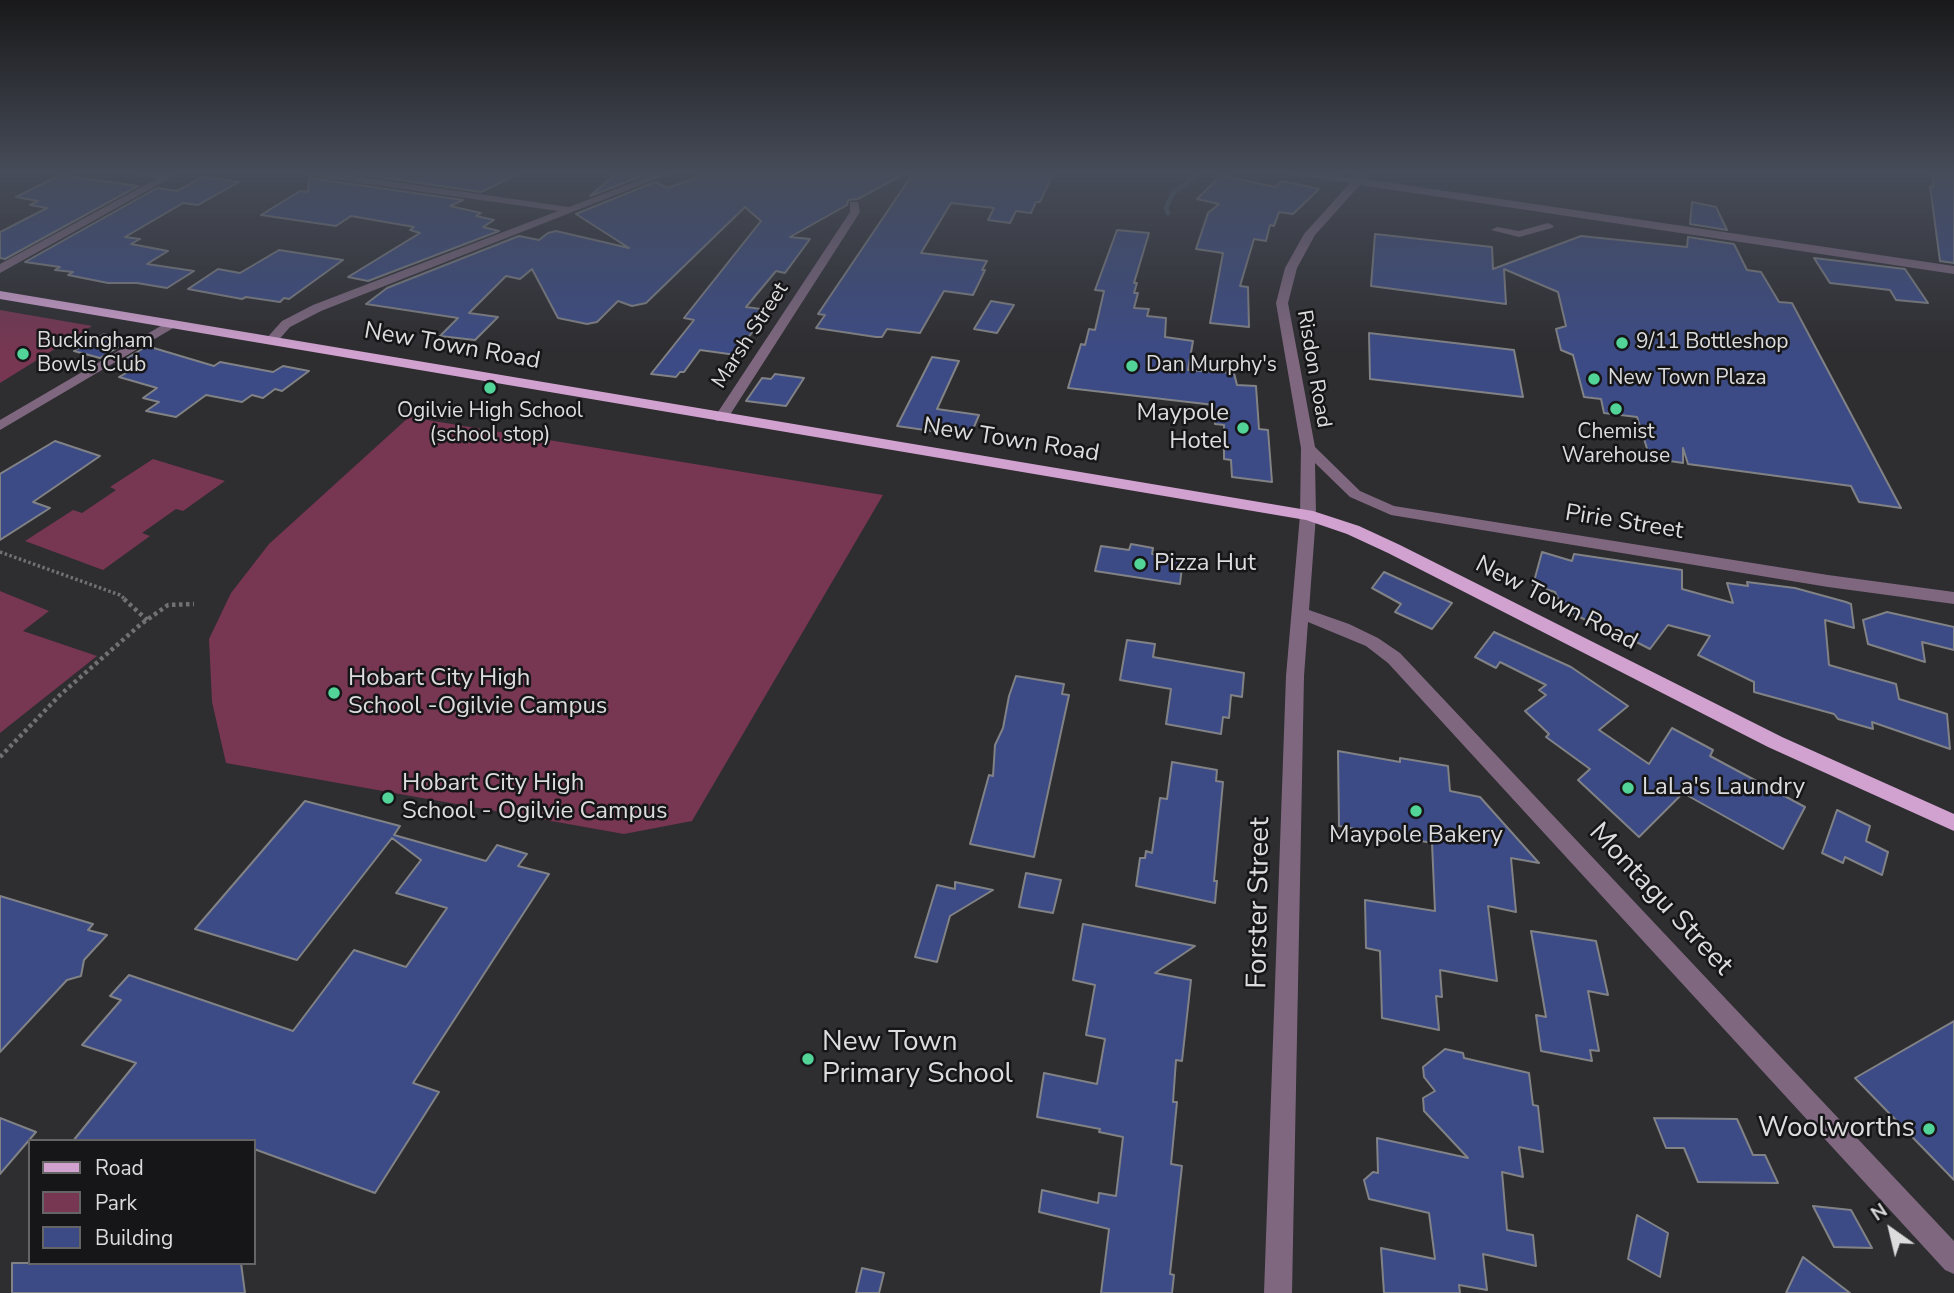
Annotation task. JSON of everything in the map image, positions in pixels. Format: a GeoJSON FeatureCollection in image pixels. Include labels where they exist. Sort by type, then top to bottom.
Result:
{"type":"FeatureCollection","features":[{"type":"Feature","properties":{"kind":"main road","name":"New Town Road"},"geometry":{"type":"LineString","coordinates":[[0,295],[1308,516],[1353,530],[1394,549],[1775,742],[1954,823]]}},
{"type":"Feature","properties":{"kind":"street"},"geometry":{"type":"LineString","coordinates":[[0,268],[66,232]]}},
{"type":"Feature","properties":{"kind":"street"},"geometry":{"type":"LineString","coordinates":[[271,340],[286,324],[317,308],[509,232]]}},
{"type":"Feature","properties":{"kind":"street","name":"Marsh Street"},"geometry":{"type":"LineString","coordinates":[[721,418],[842,232]]}},
{"type":"Feature","properties":{"kind":"street","name":"Risdon Road"},"geometry":{"type":"LineString","coordinates":[[1308,516],[1308,447],[1282,303],[1292,268],[1312,232]]}},
{"type":"Feature","properties":{"kind":"street"},"geometry":{"type":"LineString","coordinates":[[1716,232],[1954,270]]}},
{"type":"Feature","properties":{"kind":"street"},"geometry":{"type":"LineString","coordinates":[[0,426],[171,324]]}},
{"type":"Feature","properties":{"kind":"street","name":"Pirie Street"},"geometry":{"type":"LineString","coordinates":[[1308,447],[1355,494],[1391,510],[1954,598]]}},
{"type":"Feature","properties":{"kind":"street","name":"Forster Street"},"geometry":{"type":"LineString","coordinates":[[1278,1293],[1299,613],[1308,516]]}},
{"type":"Feature","properties":{"kind":"street","name":"Montagu Street"},"geometry":{"type":"LineString","coordinates":[[1299,613],[1343,628],[1372,642],[1394,658],[1954,1261]]}},
{"type":"Feature","properties":{"kind":"path"},"geometry":{"type":"LineString","coordinates":[[0,552],[120,595],[147,620]]}},
{"type":"Feature","properties":{"kind":"path"},"geometry":{"type":"LineString","coordinates":[[0,757],[60,695],[147,620],[168,605],[194,604]]}},
{"type":"Feature","properties":{"kind":"green space","name":"Buckingham Bowls Club"},"geometry":{"type":"Polygon","coordinates":[[[0,310],[92,326],[0,383],[0,310]]]}},
{"type":"Feature","properties":{"kind":"green space"},"geometry":{"type":"Polygon","coordinates":[[[409,417],[883,495],[692,821],[624,834],[226,763],[212,702],[209,639],[231,593],[269,544],[409,417]]]}},
{"type":"Feature","properties":{"kind":"green space"},"geometry":{"type":"Polygon","coordinates":[[[153,459],[225,481],[183,511],[176,509],[142,533],[150,536],[103,570],[25,541],[73,510],[82,513],[116,490],[110,487],[153,459]]]}},
{"type":"Feature","properties":{"kind":"green space"},"geometry":{"type":"Polygon","coordinates":[[[0,591],[49,611],[23,631],[97,656],[0,733],[0,591]]]}},
{"type":"Feature","properties":{"kind":"building"},"geometry":{"type":"Polygon","coordinates":[[[0,232],[54,232],[5,259],[0,258],[0,232]]]}},
{"type":"Feature","properties":{"kind":"building"},"geometry":{"type":"Polygon","coordinates":[[[78,232],[133,232],[125,237],[140,239],[131,244],[168,251],[147,264],[194,271],[167,288],[137,283],[108,283],[68,275],[73,272],[55,270],[60,267],[25,262],[78,232]]]}},
{"type":"Feature","properties":{"kind":"building"},"geometry":{"type":"Polygon","coordinates":[[[418,232],[495,232],[368,281],[348,277],[420,233],[418,232]]]}},
{"type":"Feature","properties":{"kind":"building"},"geometry":{"type":"Polygon","coordinates":[[[562,232],[629,248],[605,232],[719,232],[646,303],[632,306],[618,301],[597,322],[587,324],[558,318],[532,269],[520,279],[506,276],[469,313],[498,317],[475,340],[440,336],[458,318],[366,304],[387,288],[519,236],[539,240],[548,233],[562,232]]]}},
{"type":"Feature","properties":{"kind":"building"},"geometry":{"type":"Polygon","coordinates":[[[752,232],[798,232],[790,237],[810,239],[785,273],[776,271],[746,307],[768,310],[736,355],[700,350],[684,372],[680,372],[676,377],[651,374],[694,320],[684,318],[752,232]]]}},
{"type":"Feature","properties":{"kind":"building"},"geometry":{"type":"Polygon","coordinates":[[[873,232],[933,232],[921,253],[987,261],[973,295],[944,291],[920,333],[887,329],[882,337],[876,337],[816,328],[825,315],[818,314],[873,232]]]}},
{"type":"Feature","properties":{"kind":"building"},"geometry":{"type":"Polygon","coordinates":[[[1116,232],[1149,233],[1134,283],[1137,283],[1134,293],[1138,293],[1134,308],[1149,309],[1147,316],[1166,318],[1165,337],[1193,341],[1188,370],[1234,373],[1237,385],[1256,386],[1259,429],[1268,430],[1272,482],[1232,477],[1231,460],[1224,459],[1224,425],[1215,424],[1214,405],[1068,388],[1081,344],[1085,345],[1089,329],[1095,330],[1104,291],[1095,290],[1116,232]]]}},
{"type":"Feature","properties":{"kind":"building"},"geometry":{"type":"Polygon","coordinates":[[[1202,232],[1268,232],[1266,241],[1254,239],[1240,286],[1248,287],[1249,327],[1210,323],[1223,253],[1196,249],[1202,232]]]}},
{"type":"Feature","properties":{"kind":"building"},"geometry":{"type":"Polygon","coordinates":[[[1936,232],[1954,232],[1954,263],[1940,261],[1936,232]]]}},
{"type":"Feature","properties":{"kind":"building"},"geometry":{"type":"Polygon","coordinates":[[[1375,234],[1492,247],[1493,269],[1581,236],[1687,247],[1688,237],[1734,244],[1747,270],[1761,272],[1779,302],[1792,303],[1901,508],[1859,502],[1851,486],[1688,464],[1683,448],[1683,463],[1650,458],[1637,417],[1604,413],[1601,399],[1584,397],[1573,355],[1561,350],[1556,329],[1566,326],[1558,292],[1504,269],[1506,304],[1371,286],[1375,234]]]}},
{"type":"Feature","properties":{"kind":"building"},"geometry":{"type":"Polygon","coordinates":[[[279,250],[343,260],[289,299],[284,298],[280,302],[246,297],[242,299],[188,289],[218,269],[240,273],[279,250]]]}},
{"type":"Feature","properties":{"kind":"building"},"geometry":{"type":"Polygon","coordinates":[[[1814,258],[1905,269],[1928,303],[1896,300],[1890,290],[1830,283],[1814,258]]]}},
{"type":"Feature","properties":{"kind":"building"},"geometry":{"type":"Polygon","coordinates":[[[991,301],[1014,305],[997,333],[974,329],[991,301]]]}},
{"type":"Feature","properties":{"kind":"building"},"geometry":{"type":"Polygon","coordinates":[[[1369,333],[1514,350],[1523,397],[1370,379],[1369,333]]]}},
{"type":"Feature","properties":{"kind":"building"},"geometry":{"type":"Polygon","coordinates":[[[104,334],[129,341],[100,358],[74,351],[104,334]]]}},
{"type":"Feature","properties":{"kind":"building"},"geometry":{"type":"Polygon","coordinates":[[[147,346],[214,366],[220,362],[273,372],[283,366],[309,371],[282,391],[275,389],[263,398],[252,395],[242,402],[206,395],[176,417],[146,411],[159,402],[143,398],[157,388],[119,377],[135,368],[119,363],[147,346]]]}},
{"type":"Feature","properties":{"kind":"building"},"geometry":{"type":"Polygon","coordinates":[[[932,357],[959,361],[937,409],[979,415],[971,434],[897,426],[932,357]]]}},
{"type":"Feature","properties":{"kind":"building"},"geometry":{"type":"Polygon","coordinates":[[[775,374],[804,378],[786,406],[746,401],[762,378],[771,379],[775,374]]]}},
{"type":"Feature","properties":{"kind":"building"},"geometry":{"type":"Polygon","coordinates":[[[55,441],[100,456],[33,502],[50,508],[0,540],[0,474],[55,441]]]}},
{"type":"Feature","properties":{"kind":"building","name":"Pizza Hut"},"geometry":{"type":"Polygon","coordinates":[[[1131,544],[1153,548],[1152,554],[1183,558],[1180,584],[1095,571],[1101,546],[1129,550],[1131,544]]]}},
{"type":"Feature","properties":{"kind":"building"},"geometry":{"type":"Polygon","coordinates":[[[1542,552],[1572,561],[1574,554],[1682,570],[1682,589],[1733,603],[1727,583],[1748,586],[1747,582],[1795,588],[1851,604],[1854,628],[1825,620],[1829,665],[1896,684],[1899,699],[1947,714],[1950,749],[1872,722],[1873,729],[1838,719],[1834,714],[1754,692],[1754,682],[1698,655],[1710,636],[1668,625],[1650,649],[1593,620],[1592,623],[1563,609],[1555,592],[1533,585],[1542,552]]]}},
{"type":"Feature","properties":{"kind":"building"},"geometry":{"type":"Polygon","coordinates":[[[1384,572],[1452,603],[1432,629],[1395,612],[1401,604],[1372,588],[1384,572]]]}},
{"type":"Feature","properties":{"kind":"building"},"geometry":{"type":"Polygon","coordinates":[[[1887,612],[1954,627],[1954,650],[1922,642],[1925,662],[1868,644],[1863,620],[1887,612]]]}},
{"type":"Feature","properties":{"kind":"building"},"geometry":{"type":"Polygon","coordinates":[[[1494,632],[1571,667],[1628,706],[1599,730],[1649,764],[1672,728],[1713,750],[1710,756],[1805,807],[1783,849],[1683,793],[1639,837],[1578,780],[1590,769],[1546,737],[1549,734],[1525,711],[1546,695],[1539,690],[1546,685],[1500,662],[1496,668],[1475,657],[1494,632]]]}},
{"type":"Feature","properties":{"kind":"building"},"geometry":{"type":"Polygon","coordinates":[[[1127,640],[1155,644],[1153,657],[1244,673],[1242,697],[1231,695],[1229,718],[1223,717],[1221,734],[1166,724],[1171,689],[1120,680],[1127,640]]]}},
{"type":"Feature","properties":{"kind":"building"},"geometry":{"type":"Polygon","coordinates":[[[1016,676],[1064,684],[1062,694],[1069,695],[1034,857],[970,844],[989,775],[993,776],[995,745],[1003,728],[1016,676]]]}},
{"type":"Feature","properties":{"kind":"building"},"geometry":{"type":"Polygon","coordinates":[[[1338,751],[1400,762],[1400,758],[1448,766],[1450,791],[1480,797],[1539,863],[1511,858],[1516,912],[1488,906],[1497,981],[1440,970],[1442,997],[1436,996],[1439,1030],[1382,1018],[1380,951],[1366,948],[1365,900],[1435,911],[1432,843],[1339,826],[1338,751]]]}},
{"type":"Feature","properties":{"kind":"building"},"geometry":{"type":"Polygon","coordinates":[[[1172,762],[1217,770],[1216,781],[1223,782],[1214,881],[1217,881],[1215,903],[1136,886],[1140,858],[1145,858],[1146,851],[1152,853],[1160,798],[1167,799],[1172,762]]]}},
{"type":"Feature","properties":{"kind":"building"},"geometry":{"type":"Polygon","coordinates":[[[305,801],[400,826],[394,835],[486,861],[497,845],[527,854],[518,866],[549,874],[413,1083],[439,1092],[375,1193],[256,1150],[256,1139],[75,1139],[136,1063],[82,1045],[121,1000],[110,996],[129,975],[293,1031],[354,950],[406,967],[447,908],[396,893],[421,860],[392,838],[297,960],[195,929],[305,801]]]}},
{"type":"Feature","properties":{"kind":"building"},"geometry":{"type":"Polygon","coordinates":[[[1837,810],[1870,826],[1866,841],[1888,852],[1882,875],[1845,857],[1843,863],[1822,853],[1837,810]]]}},
{"type":"Feature","properties":{"kind":"building"},"geometry":{"type":"Polygon","coordinates":[[[1026,873],[1061,880],[1053,913],[1019,907],[1026,873]]]}},
{"type":"Feature","properties":{"kind":"building"},"geometry":{"type":"Polygon","coordinates":[[[955,882],[993,890],[950,916],[937,962],[915,957],[937,885],[955,889],[955,882]]]}},
{"type":"Feature","properties":{"kind":"building"},"geometry":{"type":"Polygon","coordinates":[[[0,896],[93,924],[88,930],[107,935],[84,960],[81,976],[67,980],[0,1052],[0,896]]]}},
{"type":"Feature","properties":{"kind":"building"},"geometry":{"type":"Polygon","coordinates":[[[1083,924],[1195,946],[1155,973],[1191,980],[1182,1061],[1176,1060],[1173,1102],[1177,1102],[1171,1164],[1182,1166],[1170,1274],[1174,1275],[1172,1293],[1101,1293],[1109,1229],[1039,1212],[1042,1190],[1098,1203],[1099,1193],[1116,1196],[1123,1137],[1099,1132],[1100,1129],[1037,1117],[1044,1073],[1097,1084],[1105,1039],[1086,1035],[1095,985],[1073,980],[1083,924]]]}},
{"type":"Feature","properties":{"kind":"building"},"geometry":{"type":"Polygon","coordinates":[[[1531,931],[1596,941],[1608,995],[1588,991],[1599,1051],[1590,1050],[1592,1061],[1541,1051],[1536,1015],[1546,1017],[1531,931]]]}},
{"type":"Feature","properties":{"kind":"building","name":"Woolworths"},"geometry":{"type":"Polygon","coordinates":[[[1954,1021],[1954,1180],[1855,1078],[1954,1021]]]}},
{"type":"Feature","properties":{"kind":"building"},"geometry":{"type":"Polygon","coordinates":[[[1445,1049],[1463,1053],[1464,1058],[1529,1073],[1533,1105],[1538,1106],[1543,1152],[1519,1147],[1523,1177],[1502,1172],[1507,1230],[1533,1235],[1536,1266],[1483,1254],[1487,1290],[1459,1285],[1460,1293],[1384,1293],[1381,1248],[1435,1259],[1429,1213],[1369,1199],[1364,1180],[1373,1172],[1378,1173],[1377,1138],[1468,1158],[1424,1111],[1423,1098],[1435,1091],[1424,1077],[1423,1067],[1445,1049]]]}},
{"type":"Feature","properties":{"kind":"building"},"geometry":{"type":"Polygon","coordinates":[[[0,1118],[36,1132],[0,1174],[0,1118]]]}},
{"type":"Feature","properties":{"kind":"building"},"geometry":{"type":"Polygon","coordinates":[[[1654,1118],[1737,1119],[1753,1155],[1765,1155],[1778,1183],[1698,1182],[1684,1148],[1666,1148],[1654,1118]]]}},
{"type":"Feature","properties":{"kind":"building"},"geometry":{"type":"Polygon","coordinates":[[[1813,1206],[1851,1210],[1872,1248],[1834,1247],[1813,1206]]]}},
{"type":"Feature","properties":{"kind":"building"},"geometry":{"type":"Polygon","coordinates":[[[1637,1215],[1668,1233],[1660,1277],[1628,1259],[1637,1215]]]}},
{"type":"Feature","properties":{"kind":"building"},"geometry":{"type":"Polygon","coordinates":[[[1803,1257],[1850,1293],[1786,1293],[1803,1257]]]}},
{"type":"Feature","properties":{"kind":"building"},"geometry":{"type":"Polygon","coordinates":[[[12,1263],[28,1263],[241,1265],[245,1293],[12,1293],[12,1263]]]}},
{"type":"Feature","properties":{"kind":"building"},"geometry":{"type":"Polygon","coordinates":[[[862,1268],[884,1273],[879,1293],[856,1293],[862,1268]]]}},
{"type":"Feature","properties":{"kind":"place","name":"9/11 Bottleshop"},"geometry":{"type":"Point","coordinates":[1622,343]}},
{"type":"Feature","properties":{"kind":"place","name":"Buckingham Bowls Club"},"geometry":{"type":"Point","coordinates":[23,354]}},
{"type":"Feature","properties":{"kind":"place","name":"Dan Murphy's"},"geometry":{"type":"Point","coordinates":[1132,366]}},
{"type":"Feature","properties":{"kind":"place","name":"New Town Plaza"},"geometry":{"type":"Point","coordinates":[1594,379]}},
{"type":"Feature","properties":{"kind":"place","name":"Ogilvie High School (school stop)"},"geometry":{"type":"Point","coordinates":[490,388]}},
{"type":"Feature","properties":{"kind":"place","name":"Chemist Warehouse"},"geometry":{"type":"Point","coordinates":[1616,409]}},
{"type":"Feature","properties":{"kind":"place","name":"Maypole Hotel"},"geometry":{"type":"Point","coordinates":[1243,428]}},
{"type":"Feature","properties":{"kind":"place","name":"Pizza Hut"},"geometry":{"type":"Point","coordinates":[1140,564]}},
{"type":"Feature","properties":{"kind":"place","name":"Hobart City High School -Ogilvie Campus"},"geometry":{"type":"Point","coordinates":[334,693]}},
{"type":"Feature","properties":{"kind":"place","name":"LaLa's Laundry"},"geometry":{"type":"Point","coordinates":[1628,788]}},
{"type":"Feature","properties":{"kind":"place","name":"Hobart City High School - Ogilvie Campus"},"geometry":{"type":"Point","coordinates":[388,798]}},
{"type":"Feature","properties":{"kind":"place","name":"Maypole Bakery"},"geometry":{"type":"Point","coordinates":[1416,811]}},
{"type":"Feature","properties":{"kind":"place","name":"New Town Primary School"},"geometry":{"type":"Point","coordinates":[808,1059]}},
{"type":"Feature","properties":{"kind":"place","name":"Woolworths"},"geometry":{"type":"Point","coordinates":[1929,1129]}}]}
